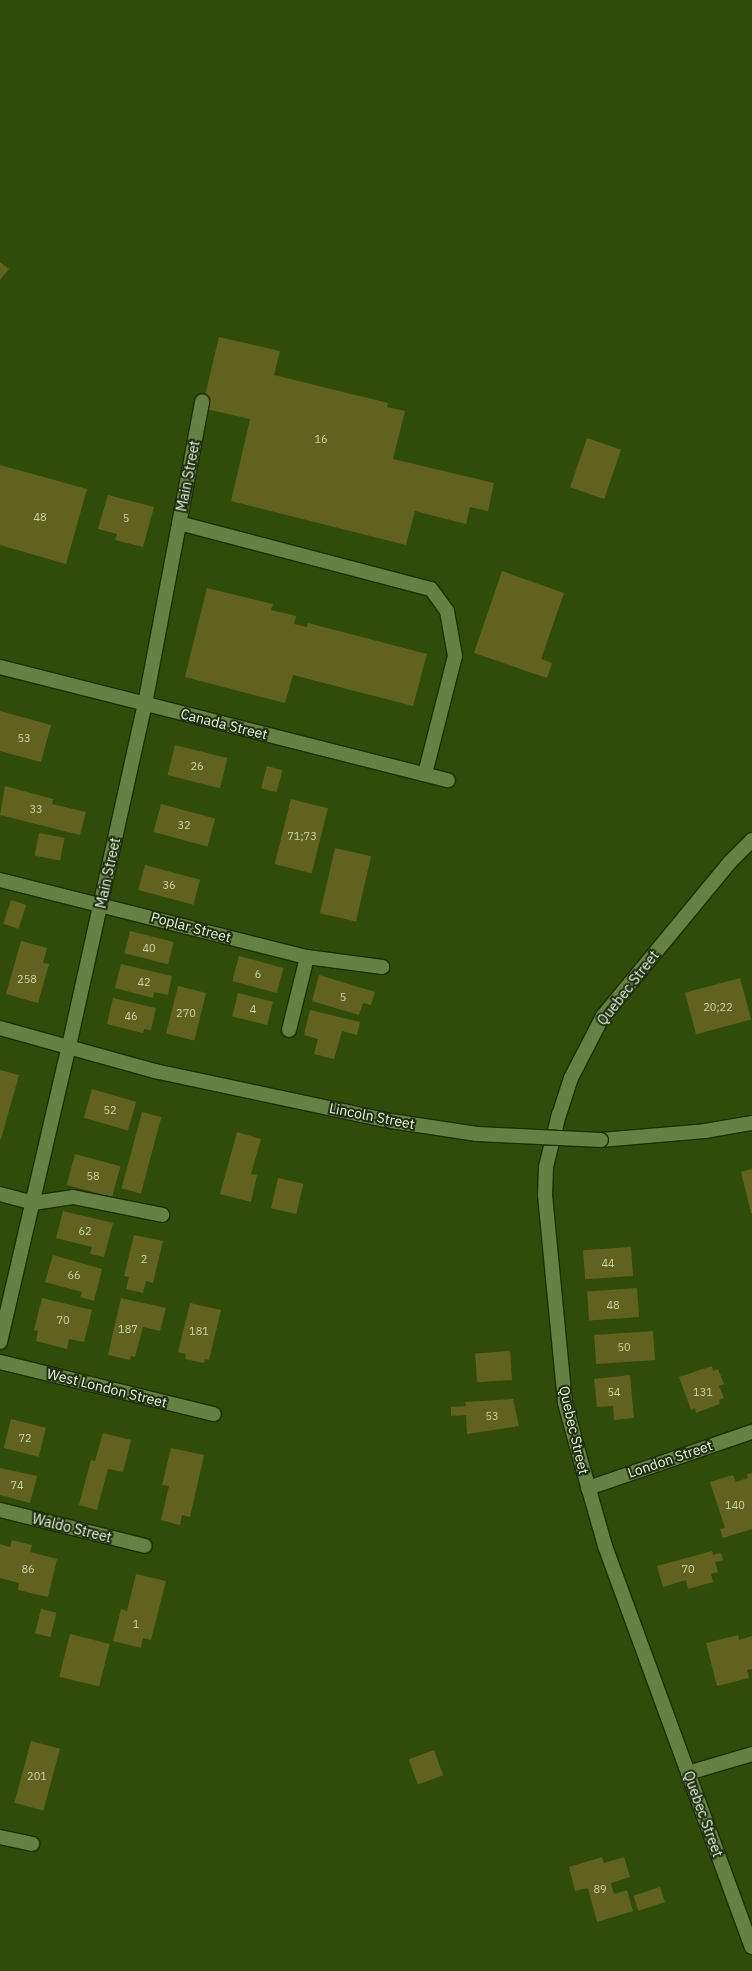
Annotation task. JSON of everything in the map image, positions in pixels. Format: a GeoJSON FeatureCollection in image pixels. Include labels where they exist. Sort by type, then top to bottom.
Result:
{"type":"FeatureCollection","features":[{"type":"Feature","properties":{"kind":"street","name":"Main Street"},"geometry":{"type":"LineString","coordinates":[[0,1342],[69,1046],[145,704],[202,401]]}},
{"type":"Feature","properties":{"kind":"street"},"geometry":{"type":"LineString","coordinates":[[179,523],[431,589],[447,611],[455,656],[425,774]]}},
{"type":"Feature","properties":{"kind":"street","name":"Canada Street"},"geometry":{"type":"LineString","coordinates":[[0,667],[448,780]]}},
{"type":"Feature","properties":{"kind":"street","name":"Quebec Street"},"geometry":{"type":"LineString","coordinates":[[752,840],[730,862],[603,1016],[571,1078],[550,1144],[545,1186],[546,1231],[565,1402],[588,1488],[605,1546],[752,1947]]}},
{"type":"Feature","properties":{"kind":"street","name":"Poplar Street"},"geometry":{"type":"LineString","coordinates":[[0,880],[101,903],[307,957],[382,967]]}},
{"type":"Feature","properties":{"kind":"street"},"geometry":{"type":"LineString","coordinates":[[289,1030],[307,957]]}},
{"type":"Feature","properties":{"kind":"street","name":"Lincoln Street"},"geometry":{"type":"LineString","coordinates":[[0,1028],[155,1071],[391,1121],[477,1134],[601,1140],[696,1132],[752,1123]]}},
{"type":"Feature","properties":{"kind":"street"},"geometry":{"type":"LineString","coordinates":[[0,1194],[33,1203],[73,1197],[162,1215]]}},
{"type":"Feature","properties":{"kind":"street","name":"West London Street"},"geometry":{"type":"LineString","coordinates":[[0,1362],[214,1414]]}},
{"type":"Feature","properties":{"kind":"street","name":"London Street"},"geometry":{"type":"LineString","coordinates":[[588,1488],[752,1432]]}},
{"type":"Feature","properties":{"kind":"street","name":"Waldo Street"},"geometry":{"type":"LineString","coordinates":[[0,1510],[145,1546]]}},
{"type":"Feature","properties":{"kind":"street"},"geometry":{"type":"LineString","coordinates":[[688,1773],[752,1754]]}},
{"type":"Feature","properties":{"kind":"street"},"geometry":{"type":"LineString","coordinates":[[0,1837],[32,1844]]}},
{"type":"Feature","properties":{"kind":"building"},"geometry":{"type":"Polygon","coordinates":[[[0,262],[9,269],[0,280],[0,262]]]}},
{"type":"Feature","properties":{"kind":"building"},"geometry":{"type":"Polygon","coordinates":[[[219,337],[280,351],[274,375],[388,403],[387,407],[405,411],[393,459],[494,483],[488,511],[470,507],[466,524],[415,511],[406,545],[231,501],[250,419],[202,408],[219,337]]]}},
{"type":"Feature","properties":{"kind":"building"},"geometry":{"type":"Polygon","coordinates":[[[587,438],[621,450],[604,499],[570,487],[587,438]]]}},
{"type":"Feature","properties":{"kind":"building"},"geometry":{"type":"Polygon","coordinates":[[[0,465],[87,489],[66,564],[0,545],[0,465]]]}},
{"type":"Feature","properties":{"kind":"building"},"geometry":{"type":"Polygon","coordinates":[[[108,495],[154,507],[143,547],[115,540],[117,534],[98,529],[108,495]]]}},
{"type":"Feature","properties":{"kind":"building"},"geometry":{"type":"Polygon","coordinates":[[[502,571],[564,593],[541,659],[552,663],[547,678],[474,653],[502,571]]]}},
{"type":"Feature","properties":{"kind":"building"},"geometry":{"type":"Polygon","coordinates":[[[207,588],[273,604],[271,610],[296,616],[294,624],[307,627],[308,623],[427,654],[413,706],[293,675],[285,703],[185,677],[207,588]]]}},
{"type":"Feature","properties":{"kind":"building"},"geometry":{"type":"Polygon","coordinates":[[[0,711],[51,725],[41,762],[0,751],[0,711]]]}},
{"type":"Feature","properties":{"kind":"building"},"geometry":{"type":"Polygon","coordinates":[[[175,745],[227,758],[220,788],[168,775],[175,745]]]}},
{"type":"Feature","properties":{"kind":"building"},"geometry":{"type":"Polygon","coordinates":[[[267,766],[282,770],[277,792],[261,788],[267,766]]]}},
{"type":"Feature","properties":{"kind":"building"},"geometry":{"type":"Polygon","coordinates":[[[5,786],[53,799],[52,804],[86,812],[80,835],[0,815],[5,786]]]}},
{"type":"Feature","properties":{"kind":"building"},"geometry":{"type":"Polygon","coordinates":[[[291,799],[328,808],[312,873],[275,864],[291,799]]]}},
{"type":"Feature","properties":{"kind":"building"},"geometry":{"type":"Polygon","coordinates":[[[161,804],[215,818],[208,847],[153,832],[161,804]]]}},
{"type":"Feature","properties":{"kind":"building"},"geometry":{"type":"Polygon","coordinates":[[[39,833],[65,838],[60,861],[35,856],[39,833]]]}},
{"type":"Feature","properties":{"kind":"building"},"geometry":{"type":"Polygon","coordinates":[[[335,848],[371,856],[356,922],[320,913],[335,848]]]}},
{"type":"Feature","properties":{"kind":"building"},"geometry":{"type":"Polygon","coordinates":[[[145,865],[200,880],[193,905],[138,890],[145,865]]]}},
{"type":"Feature","properties":{"kind":"building"},"geometry":{"type":"Polygon","coordinates":[[[11,900],[26,905],[18,929],[3,924],[11,900]]]}},
{"type":"Feature","properties":{"kind":"building"},"geometry":{"type":"Polygon","coordinates":[[[130,931],[174,942],[168,964],[124,953],[130,931]]]}},
{"type":"Feature","properties":{"kind":"building"},"geometry":{"type":"Polygon","coordinates":[[[21,941],[47,948],[43,963],[49,964],[38,1003],[6,994],[21,941]]]}},
{"type":"Feature","properties":{"kind":"building"},"geometry":{"type":"Polygon","coordinates":[[[239,956],[283,968],[277,993],[232,981],[239,956]]]}},
{"type":"Feature","properties":{"kind":"building"},"geometry":{"type":"Polygon","coordinates":[[[121,964],[172,976],[168,995],[154,992],[153,998],[115,988],[121,964]]]}},
{"type":"Feature","properties":{"kind":"building"},"geometry":{"type":"Polygon","coordinates":[[[319,975],[375,992],[371,1005],[363,1003],[359,1015],[312,1001],[319,975]]]}},
{"type":"Feature","properties":{"kind":"building"},"geometry":{"type":"Polygon","coordinates":[[[740,978],[751,1020],[696,1034],[685,993],[740,978]]]}},
{"type":"Feature","properties":{"kind":"building"},"geometry":{"type":"Polygon","coordinates":[[[178,986],[206,993],[194,1041],[166,1034],[178,986]]]}},
{"type":"Feature","properties":{"kind":"building"},"geometry":{"type":"Polygon","coordinates":[[[238,993],[273,1002],[267,1025],[232,1016],[238,993]]]}},
{"type":"Feature","properties":{"kind":"building"},"geometry":{"type":"Polygon","coordinates":[[[113,998],[156,1008],[151,1030],[144,1029],[143,1033],[107,1024],[113,998]]]}},
{"type":"Feature","properties":{"kind":"building"},"geometry":{"type":"Polygon","coordinates":[[[310,1010],[360,1022],[357,1035],[342,1031],[334,1059],[314,1054],[318,1039],[304,1035],[310,1010]]]}},
{"type":"Feature","properties":{"kind":"building"},"geometry":{"type":"Polygon","coordinates":[[[0,1070],[19,1075],[1,1139],[0,1139],[0,1070]]]}},
{"type":"Feature","properties":{"kind":"building"},"geometry":{"type":"Polygon","coordinates":[[[92,1089],[136,1102],[128,1131],[84,1118],[92,1089]]]}},
{"type":"Feature","properties":{"kind":"building"},"geometry":{"type":"Polygon","coordinates":[[[142,1112],[161,1117],[141,1193],[122,1188],[142,1112]]]}},
{"type":"Feature","properties":{"kind":"building"},"geometry":{"type":"Polygon","coordinates":[[[237,1132],[261,1139],[251,1174],[257,1175],[251,1202],[220,1194],[237,1132]]]}},
{"type":"Feature","properties":{"kind":"building"},"geometry":{"type":"Polygon","coordinates":[[[75,1154],[120,1166],[112,1197],[67,1185],[75,1154]]]}},
{"type":"Feature","properties":{"kind":"building"},"geometry":{"type":"Polygon","coordinates":[[[752,1169],[752,1213],[751,1213],[741,1172],[752,1169]]]}},
{"type":"Feature","properties":{"kind":"building"},"geometry":{"type":"Polygon","coordinates":[[[278,1178],[303,1184],[296,1214],[271,1208],[278,1178]]]}},
{"type":"Feature","properties":{"kind":"building"},"geometry":{"type":"Polygon","coordinates":[[[63,1211],[113,1223],[104,1257],[90,1254],[92,1247],[56,1238],[63,1211]]]}},
{"type":"Feature","properties":{"kind":"building"},"geometry":{"type":"Polygon","coordinates":[[[134,1235],[163,1241],[153,1283],[146,1281],[143,1293],[126,1289],[129,1277],[124,1276],[134,1235]]]}},
{"type":"Feature","properties":{"kind":"building"},"geometry":{"type":"Polygon","coordinates":[[[631,1247],[633,1276],[585,1279],[583,1250],[631,1247]]]}},
{"type":"Feature","properties":{"kind":"building"},"geometry":{"type":"Polygon","coordinates":[[[53,1255],[102,1269],[94,1301],[80,1297],[82,1292],[45,1282],[53,1255]]]}},
{"type":"Feature","properties":{"kind":"building"},"geometry":{"type":"Polygon","coordinates":[[[637,1288],[639,1317],[589,1320],[587,1291],[637,1288]]]}},
{"type":"Feature","properties":{"kind":"building"},"geometry":{"type":"Polygon","coordinates":[[[42,1298],[92,1310],[84,1342],[69,1339],[67,1349],[36,1341],[38,1331],[34,1330],[42,1298]]]}},
{"type":"Feature","properties":{"kind":"building"},"geometry":{"type":"Polygon","coordinates":[[[121,1298],[166,1308],[160,1331],[143,1327],[135,1357],[131,1356],[130,1360],[108,1355],[121,1298]]]}},
{"type":"Feature","properties":{"kind":"building"},"geometry":{"type":"Polygon","coordinates":[[[190,1303],[221,1310],[209,1360],[205,1359],[204,1363],[185,1359],[186,1354],[178,1352],[190,1303]]]}},
{"type":"Feature","properties":{"kind":"building"},"geometry":{"type":"Polygon","coordinates":[[[653,1331],[655,1360],[596,1364],[594,1335],[653,1331]]]}},
{"type":"Feature","properties":{"kind":"building"},"geometry":{"type":"Polygon","coordinates":[[[510,1351],[512,1380],[477,1382],[475,1353],[510,1351]]]}},
{"type":"Feature","properties":{"kind":"building"},"geometry":{"type":"Polygon","coordinates":[[[712,1366],[713,1371],[718,1369],[724,1384],[719,1386],[724,1398],[719,1400],[720,1404],[696,1413],[695,1408],[691,1410],[679,1377],[712,1366]]]}},
{"type":"Feature","properties":{"kind":"building"},"geometry":{"type":"Polygon","coordinates":[[[630,1375],[634,1418],[614,1420],[613,1406],[597,1407],[594,1379],[630,1375]]]}},
{"type":"Feature","properties":{"kind":"building"},"geometry":{"type":"Polygon","coordinates":[[[513,1399],[519,1426],[467,1434],[466,1415],[451,1416],[451,1407],[466,1406],[465,1402],[513,1399]]]}},
{"type":"Feature","properties":{"kind":"building"},"geometry":{"type":"Polygon","coordinates":[[[11,1419],[46,1428],[39,1457],[4,1448],[11,1419]]]}},
{"type":"Feature","properties":{"kind":"building"},"geometry":{"type":"Polygon","coordinates":[[[103,1433],[131,1440],[123,1472],[108,1469],[97,1510],[79,1505],[91,1460],[95,1461],[103,1433]]]}},
{"type":"Feature","properties":{"kind":"building"},"geometry":{"type":"Polygon","coordinates":[[[171,1448],[204,1455],[190,1517],[182,1515],[180,1525],[161,1520],[169,1486],[162,1485],[171,1448]]]}},
{"type":"Feature","properties":{"kind":"building"},"geometry":{"type":"Polygon","coordinates":[[[0,1468],[37,1476],[30,1503],[0,1495],[0,1468]]]}},
{"type":"Feature","properties":{"kind":"building"},"geometry":{"type":"Polygon","coordinates":[[[752,1473],[752,1529],[723,1538],[720,1529],[725,1528],[710,1482],[733,1475],[736,1482],[748,1478],[747,1474],[752,1473]]]}},
{"type":"Feature","properties":{"kind":"building"},"geometry":{"type":"Polygon","coordinates":[[[12,1540],[32,1545],[30,1552],[57,1559],[48,1597],[18,1590],[19,1583],[0,1578],[0,1544],[10,1547],[12,1540]]]}},
{"type":"Feature","properties":{"kind":"building"},"geometry":{"type":"Polygon","coordinates":[[[712,1551],[713,1555],[721,1553],[723,1560],[715,1562],[718,1572],[711,1574],[713,1582],[688,1589],[686,1580],[663,1587],[657,1566],[712,1551]]]}},
{"type":"Feature","properties":{"kind":"building"},"geometry":{"type":"Polygon","coordinates":[[[136,1574],[166,1581],[151,1640],[143,1638],[141,1648],[113,1641],[121,1609],[127,1611],[136,1574]]]}},
{"type":"Feature","properties":{"kind":"building"},"geometry":{"type":"Polygon","coordinates":[[[41,1609],[57,1613],[50,1637],[35,1633],[41,1609]]]}},
{"type":"Feature","properties":{"kind":"building"},"geometry":{"type":"Polygon","coordinates":[[[70,1634],[110,1644],[99,1687],[59,1677],[70,1634]]]}},
{"type":"Feature","properties":{"kind":"building"},"geometry":{"type":"Polygon","coordinates":[[[738,1635],[739,1640],[752,1636],[752,1669],[747,1670],[749,1678],[717,1686],[706,1643],[738,1635]]]}},
{"type":"Feature","properties":{"kind":"building"},"geometry":{"type":"Polygon","coordinates":[[[31,1741],[60,1749],[43,1811],[14,1803],[31,1741]]]}},
{"type":"Feature","properties":{"kind":"building"},"geometry":{"type":"Polygon","coordinates":[[[434,1750],[443,1775],[418,1785],[409,1759],[434,1750]]]}},
{"type":"Feature","properties":{"kind":"building"},"geometry":{"type":"Polygon","coordinates":[[[602,1857],[604,1863],[624,1857],[630,1877],[611,1883],[614,1894],[627,1890],[633,1911],[597,1922],[588,1888],[575,1891],[569,1867],[602,1857]]]}},
{"type":"Feature","properties":{"kind":"building"},"geometry":{"type":"Polygon","coordinates":[[[660,1887],[665,1902],[638,1911],[633,1896],[660,1887]]]}}]}
